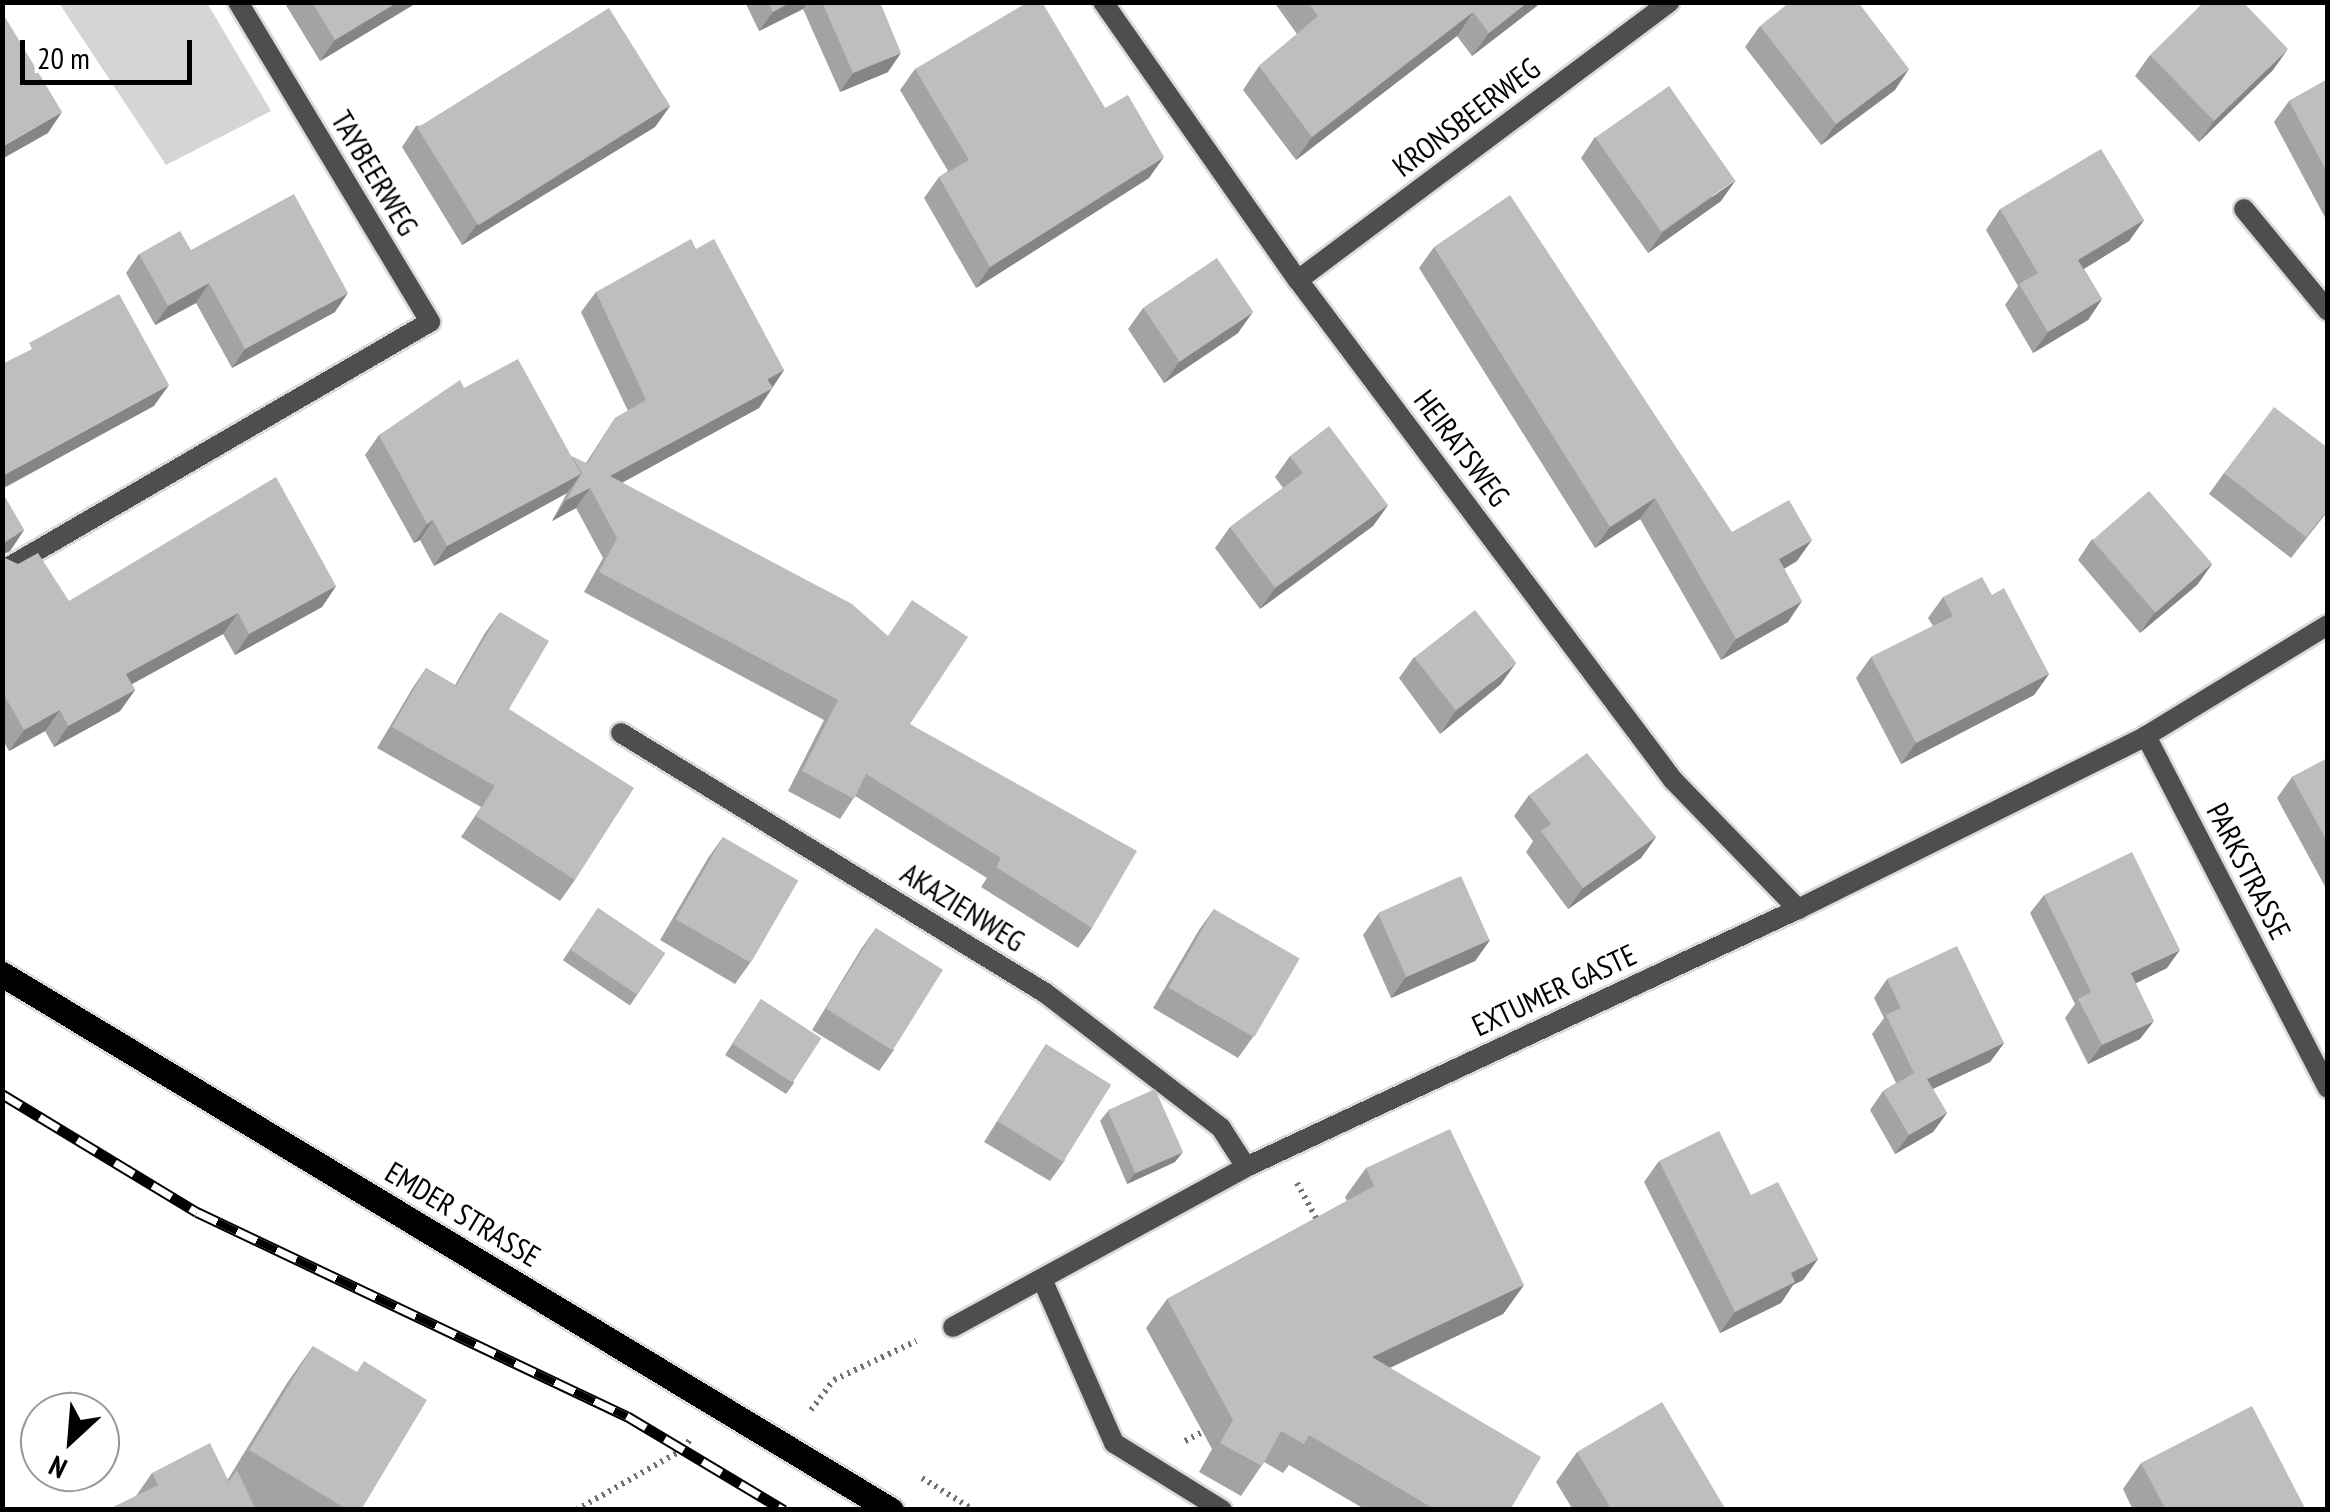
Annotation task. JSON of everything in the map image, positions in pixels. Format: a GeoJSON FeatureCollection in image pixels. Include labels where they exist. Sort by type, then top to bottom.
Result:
{"type":"FeatureCollection","features":[{"type":"Feature","properties":{"kind":"main road","name":"EMDER STRASSE"},"geometry":{"type":"LineString","coordinates":[[2,974],[891,1510]]}},
{"type":"Feature","properties":{"kind":"street","name":"TAYBEERWEG"},"geometry":{"type":"LineString","coordinates":[[2,571],[430,322],[238,2]]}},
{"type":"Feature","properties":{"kind":"street","name":"HEIRATSWEG"},"geometry":{"type":"LineString","coordinates":[[1104,2],[1298,280],[1673,780],[1798,910]]}},
{"type":"Feature","properties":{"kind":"street","name":"KRONSBEERWEG"},"geometry":{"type":"LineString","coordinates":[[1298,280],[1670,2]]}},
{"type":"Feature","properties":{"kind":"street"},"geometry":{"type":"LineString","coordinates":[[2244,209],[2328,311]]}},
{"type":"Feature","properties":{"kind":"street","name":"EXTUMER GASTE"},"geometry":{"type":"LineString","coordinates":[[953,1328],[1246,1167],[1798,910],[2146,736],[2328,625]]}},
{"type":"Feature","properties":{"kind":"street","name":"AKAZIENWEG"},"geometry":{"type":"LineString","coordinates":[[621,732],[1044,992],[1220,1128],[1246,1167]]}},
{"type":"Feature","properties":{"kind":"street","name":"PARKSTRASSE"},"geometry":{"type":"LineString","coordinates":[[2146,736],[2328,1088]]}},
{"type":"Feature","properties":{"kind":"street"},"geometry":{"type":"LineString","coordinates":[[1042,1279],[1114,1443],[1222,1510]]}},
{"type":"Feature","properties":{"kind":"path"},"geometry":{"type":"LineString","coordinates":[[1280,1152],[1324,1232]]}},
{"type":"Feature","properties":{"kind":"path"},"geometry":{"type":"LineString","coordinates":[[811,1410],[834,1380],[894,1348],[953,1328]]}},
{"type":"Feature","properties":{"kind":"path"},"geometry":{"type":"LineString","coordinates":[[576,1510],[684,1449],[713,1403]]}},
{"type":"Feature","properties":{"kind":"path"},"geometry":{"type":"LineString","coordinates":[[1158,1470],[1170,1449],[1216,1425]]}},
{"type":"Feature","properties":{"kind":"shaded area"},"geometry":{"type":"Polygon","coordinates":[[[59,3],[207,3],[271,111],[166,165],[59,3]]]}},
{"type":"Feature","properties":{"kind":"building"},"geometry":{"type":"Polygon","coordinates":[[[312,2],[398,2],[335,40],[312,2]]]}},
{"type":"Feature","properties":{"kind":"building"},"geometry":{"type":"Polygon","coordinates":[[[768,2],[791,2],[773,12],[768,2]]]}},
{"type":"Feature","properties":{"kind":"building"},"geometry":{"type":"Polygon","coordinates":[[[822,2],[880,2],[901,53],[853,73],[822,2]]]}},
{"type":"Feature","properties":{"kind":"building"},"geometry":{"type":"Polygon","coordinates":[[[1028,2],[1042,2],[1105,108],[1128,95],[1164,157],[990,267],[939,177],[969,160],[915,69],[1028,2]]]}},
{"type":"Feature","properties":{"kind":"building"},"geometry":{"type":"Polygon","coordinates":[[[1308,2],[1528,2],[1489,33],[1473,12],[1312,137],[1259,66],[1318,16],[1308,2]]]}},
{"type":"Feature","properties":{"kind":"building"},"geometry":{"type":"Polygon","coordinates":[[[1790,2],[1858,2],[1909,69],[1836,124],[1760,26],[1790,2]]]}},
{"type":"Feature","properties":{"kind":"building"},"geometry":{"type":"Polygon","coordinates":[[[2204,2],[2243,2],[2288,49],[2214,121],[2150,55],[2204,2]]]}},
{"type":"Feature","properties":{"kind":"building"},"geometry":{"type":"Polygon","coordinates":[[[609,8],[670,106],[478,225],[417,128],[609,8]]]}},
{"type":"Feature","properties":{"kind":"building"},"geometry":{"type":"Polygon","coordinates":[[[2,12],[62,112],[2,147],[2,12]]]}},
{"type":"Feature","properties":{"kind":"building"},"geometry":{"type":"Polygon","coordinates":[[[2328,79],[2328,174],[2289,101],[2328,79]]]}},
{"type":"Feature","properties":{"kind":"building"},"geometry":{"type":"Polygon","coordinates":[[[1669,86],[1735,180],[1661,232],[1595,138],[1669,86]]]}},
{"type":"Feature","properties":{"kind":"building"},"geometry":{"type":"Polygon","coordinates":[[[2101,149],[2144,220],[2078,260],[2102,299],[2048,332],[2019,284],[2038,273],[2000,209],[2101,149]]]}},
{"type":"Feature","properties":{"kind":"building"},"geometry":{"type":"Polygon","coordinates":[[[294,194],[348,293],[245,349],[209,283],[168,306],[139,254],[180,231],[191,250],[294,194]]]}},
{"type":"Feature","properties":{"kind":"building"},"geometry":{"type":"Polygon","coordinates":[[[1510,195],[1732,532],[1789,500],[1812,540],[1779,559],[1802,601],[1736,639],[1655,498],[1610,527],[1434,247],[1510,195]]]}},
{"type":"Feature","properties":{"kind":"building"},"geometry":{"type":"Polygon","coordinates":[[[691,239],[696,249],[714,239],[784,370],[767,379],[773,388],[610,476],[852,604],[888,636],[912,600],[968,637],[910,724],[1137,851],[1092,928],[996,867],[1001,858],[866,774],[854,799],[802,771],[838,700],[599,572],[617,538],[590,488],[566,500],[582,473],[572,456],[587,464],[615,418],[646,400],[596,292],[691,239]]]}},
{"type":"Feature","properties":{"kind":"building"},"geometry":{"type":"Polygon","coordinates":[[[1217,258],[1253,312],[1180,362],[1143,308],[1217,258]]]}},
{"type":"Feature","properties":{"kind":"building"},"geometry":{"type":"Polygon","coordinates":[[[119,294],[169,385],[2,476],[2,364],[32,349],[29,343],[119,294]]]}},
{"type":"Feature","properties":{"kind":"building"},"geometry":{"type":"Polygon","coordinates":[[[518,359],[581,474],[447,546],[433,520],[427,524],[379,435],[460,380],[464,388],[518,359]]]}},
{"type":"Feature","properties":{"kind":"building"},"geometry":{"type":"Polygon","coordinates":[[[2274,407],[2328,448],[2328,509],[2306,537],[2224,473],[2274,407]]]}},
{"type":"Feature","properties":{"kind":"building"},"geometry":{"type":"Polygon","coordinates":[[[1329,426],[1388,505],[1275,588],[1230,527],[1303,473],[1290,456],[1329,426]]]}},
{"type":"Feature","properties":{"kind":"building"},"geometry":{"type":"Polygon","coordinates":[[[276,477],[336,586],[249,634],[238,613],[126,674],[135,690],[68,726],[60,710],[24,730],[2,691],[2,492],[24,530],[5,542],[5,558],[18,564],[38,553],[69,601],[276,477]]]}},
{"type":"Feature","properties":{"kind":"building"},"geometry":{"type":"Polygon","coordinates":[[[2149,491],[2212,563],[2155,613],[2092,540],[2149,491]]]}},
{"type":"Feature","properties":{"kind":"building"},"geometry":{"type":"Polygon","coordinates":[[[1982,577],[1992,595],[2004,588],[2049,674],[1916,743],[1871,657],[1953,616],[1943,597],[1982,577]]]}},
{"type":"Feature","properties":{"kind":"building"},"geometry":{"type":"Polygon","coordinates":[[[1475,610],[1516,663],[1456,710],[1414,657],[1475,610]]]}},
{"type":"Feature","properties":{"kind":"building"},"geometry":{"type":"Polygon","coordinates":[[[500,612],[549,641],[509,709],[634,788],[575,880],[476,816],[495,786],[392,727],[426,668],[456,686],[500,612]]]}},
{"type":"Feature","properties":{"kind":"building"},"geometry":{"type":"Polygon","coordinates":[[[1587,753],[1656,837],[1583,888],[1541,831],[1551,824],[1529,795],[1587,753]]]}},
{"type":"Feature","properties":{"kind":"building"},"geometry":{"type":"Polygon","coordinates":[[[2328,758],[2328,843],[2292,777],[2328,758]]]}},
{"type":"Feature","properties":{"kind":"building"},"geometry":{"type":"Polygon","coordinates":[[[723,837],[798,880],[751,963],[676,919],[723,837]]]}},
{"type":"Feature","properties":{"kind":"building"},"geometry":{"type":"Polygon","coordinates":[[[2132,852],[2180,950],[2131,973],[2154,1021],[2102,1045],[2078,999],[2091,992],[2044,895],[2132,852]]]}},
{"type":"Feature","properties":{"kind":"building"},"geometry":{"type":"Polygon","coordinates":[[[1461,876],[1489,940],[1406,977],[1378,913],[1461,876]]]}},
{"type":"Feature","properties":{"kind":"building"},"geometry":{"type":"Polygon","coordinates":[[[598,908],[665,953],[637,995],[570,949],[598,908]]]}},
{"type":"Feature","properties":{"kind":"building"},"geometry":{"type":"Polygon","coordinates":[[[1214,909],[1300,958],[1254,1037],[1168,988],[1214,909]]]}},
{"type":"Feature","properties":{"kind":"building"},"geometry":{"type":"Polygon","coordinates":[[[876,928],[943,970],[893,1050],[826,1009],[876,928]]]}},
{"type":"Feature","properties":{"kind":"building"},"geometry":{"type":"Polygon","coordinates":[[[1957,946],[2004,1043],[1927,1079],[1947,1113],[1909,1135],[1883,1091],[1914,1073],[1886,1015],[1901,1008],[1887,979],[1957,946]]]}},
{"type":"Feature","properties":{"kind":"building"},"geometry":{"type":"Polygon","coordinates":[[[761,999],[821,1038],[793,1083],[732,1043],[761,999]]]}},
{"type":"Feature","properties":{"kind":"building"},"geometry":{"type":"Polygon","coordinates":[[[1046,1044],[1111,1085],[1063,1162],[998,1121],[1046,1044]]]}},
{"type":"Feature","properties":{"kind":"building"},"geometry":{"type":"Polygon","coordinates":[[[1155,1089],[1183,1152],[1136,1173],[1107,1110],[1155,1089]]]}},
{"type":"Feature","properties":{"kind":"building"},"geometry":{"type":"Polygon","coordinates":[[[1450,1129],[1524,1285],[1372,1357],[1541,1457],[1510,1510],[1436,1510],[1309,1435],[1304,1444],[1281,1431],[1262,1466],[1220,1443],[1233,1420],[1167,1299],[1374,1186],[1366,1168],[1450,1129]]]}},
{"type":"Feature","properties":{"kind":"building"},"geometry":{"type":"Polygon","coordinates":[[[1719,1131],[1751,1195],[1778,1182],[1818,1259],[1791,1273],[1795,1282],[1735,1312],[1659,1161],[1719,1131]]]}},
{"type":"Feature","properties":{"kind":"building"},"geometry":{"type":"Polygon","coordinates":[[[313,1346],[357,1372],[364,1361],[427,1400],[361,1510],[348,1510],[249,1450],[313,1346]]]}},
{"type":"Feature","properties":{"kind":"building"},"geometry":{"type":"Polygon","coordinates":[[[1662,1402],[1726,1510],[1612,1510],[1577,1452],[1662,1402]]]}},
{"type":"Feature","properties":{"kind":"building"},"geometry":{"type":"Polygon","coordinates":[[[2252,1406],[2306,1510],[2166,1510],[2141,1463],[2252,1406]]]}},
{"type":"Feature","properties":{"kind":"building"},"geometry":{"type":"Polygon","coordinates":[[[210,1443],[229,1482],[237,1470],[256,1510],[112,1510],[158,1485],[152,1473],[210,1443]]]}},
{"type":"Feature","properties":{"kind":"railway"},"geometry":{"type":"LineString","coordinates":[[2,1094],[197,1212],[627,1416],[784,1510]]}}]}
